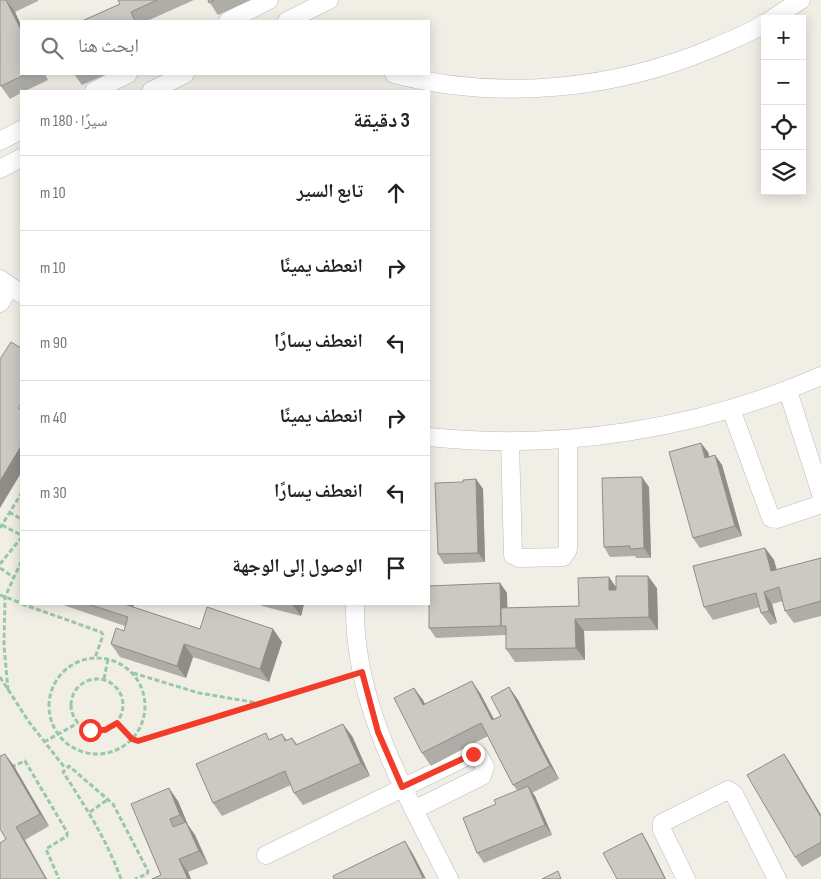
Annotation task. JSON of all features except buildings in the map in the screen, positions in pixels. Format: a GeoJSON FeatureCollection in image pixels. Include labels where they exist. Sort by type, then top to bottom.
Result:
{"type":"FeatureCollection","features":[{"type":"Feature","properties":{"kind":"street"},"geometry":{"type":"LineString","coordinates":[[230,20],[269,0]]}},
{"type":"Feature","properties":{"kind":"street"},"geometry":{"type":"LineString","coordinates":[[289,20],[328,0]]}},
{"type":"Feature","properties":{"kind":"street"},"geometry":{"type":"LineString","coordinates":[[778,15],[801,0]]}},
{"type":"Feature","properties":{"kind":"street"},"geometry":{"type":"LineString","coordinates":[[398,75],[426,82],[510,90],[595,83],[677,63],[761,26]]}},
{"type":"Feature","properties":{"kind":"street"},"geometry":{"type":"LineString","coordinates":[[96,90],[126,75]]}},
{"type":"Feature","properties":{"kind":"street"},"geometry":{"type":"LineString","coordinates":[[153,90],[183,75]]}},
{"type":"Feature","properties":{"kind":"street"},"geometry":{"type":"LineString","coordinates":[[0,141],[20,131]]}},
{"type":"Feature","properties":{"kind":"street"},"geometry":{"type":"LineString","coordinates":[[0,169],[20,159]]}},
{"type":"Feature","properties":{"kind":"street"},"geometry":{"type":"LineString","coordinates":[[0,303],[11,287]]}},
{"type":"Feature","properties":{"kind":"street"},"geometry":{"type":"LineString","coordinates":[[430,438],[510,441],[568,439],[650,428],[732,409],[788,391],[821,376]]}},
{"type":"Feature","properties":{"kind":"street"},"geometry":{"type":"LineString","coordinates":[[788,391],[821,494]]}},
{"type":"Feature","properties":{"kind":"street"},"geometry":{"type":"LineString","coordinates":[[732,409],[771,518],[777,519],[819,505],[821,501]]}},
{"type":"Feature","properties":{"kind":"street"},"geometry":{"type":"LineString","coordinates":[[510,441],[513,555],[519,558],[562,557],[568,549],[568,439]]}},
{"type":"Feature","properties":{"kind":"street"},"geometry":{"type":"LineString","coordinates":[[354,605],[362,672],[378,732],[402,787],[449,879]]}},
{"type":"Feature","properties":{"kind":"street"},"geometry":{"type":"LineString","coordinates":[[266,855],[470,755],[479,756],[485,767],[482,776],[414,810]]}},
{"type":"Feature","properties":{"kind":"street"},"geometry":{"type":"LineString","coordinates":[[686,879],[662,830],[662,823],[728,790],[734,794],[776,879]]}},
{"type":"Feature","properties":{"kind":"path"},"geometry":{"type":"LineString","coordinates":[[20,496],[1,527],[20,536]]}},
{"type":"Feature","properties":{"kind":"path"},"geometry":{"type":"LineString","coordinates":[[9,512],[20,518]]}},
{"type":"Feature","properties":{"kind":"path"},"geometry":{"type":"LineString","coordinates":[[13,577],[0,566],[20,538]]}},
{"type":"Feature","properties":{"kind":"path"},"geometry":{"type":"LineString","coordinates":[[8,690],[4,645],[5,597],[20,564]]}},
{"type":"Feature","properties":{"kind":"path"},"geometry":{"type":"LineString","coordinates":[[0,595],[20,603]]}},
{"type":"Feature","properties":{"kind":"path"},"geometry":{"type":"LineString","coordinates":[[25,605],[101,632],[103,635],[95,658]]}},
{"type":"Feature","properties":{"kind":"path"},"geometry":{"type":"LineString","coordinates":[[132,673],[143,691],[145,711],[139,731],[132,739],[115,751],[94,754],[74,748],[58,734],[50,716],[49,706],[54,686],[66,669],[84,660],[95,658],[108,659],[132,673],[199,692],[260,704]]}},
{"type":"Feature","properties":{"kind":"path"},"geometry":{"type":"LineString","coordinates":[[104,679],[108,659]]}},
{"type":"Feature","properties":{"kind":"path"},"geometry":{"type":"LineString","coordinates":[[117,723],[132,739],[138,741],[362,672]]}},
{"type":"Feature","properties":{"kind":"path"},"geometry":{"type":"LineString","coordinates":[[0,677],[2,683],[44,742],[66,768]]}},
{"type":"Feature","properties":{"kind":"path"},"geometry":{"type":"LineString","coordinates":[[104,679],[112,682],[122,694],[124,709],[117,723],[105,730],[97,731],[78,723],[71,709],[73,694],[82,683],[89,680],[104,679]]}},
{"type":"Feature","properties":{"kind":"path"},"geometry":{"type":"LineString","coordinates":[[44,742],[78,723]]}},
{"type":"Feature","properties":{"kind":"path"},"geometry":{"type":"LineString","coordinates":[[7,770],[25,761],[67,832],[67,836],[46,849],[59,879]]}},
{"type":"Feature","properties":{"kind":"path"},"geometry":{"type":"LineString","coordinates":[[66,768],[69,766],[113,804],[148,870],[147,874],[135,879]]}},
{"type":"Feature","properties":{"kind":"path"},"geometry":{"type":"LineString","coordinates":[[66,768],[63,772],[90,812],[113,858],[120,879]]}},
{"type":"Feature","properties":{"kind":"path"},"geometry":{"type":"LineString","coordinates":[[90,812],[107,800]]}},
{"type":"Feature","properties":{"kind":"route"},"geometry":{"type":"LineString","coordinates":[[90,730],[105,730],[117,723],[132,739],[138,741],[362,672],[378,732],[402,787],[473,754]]}}]}
